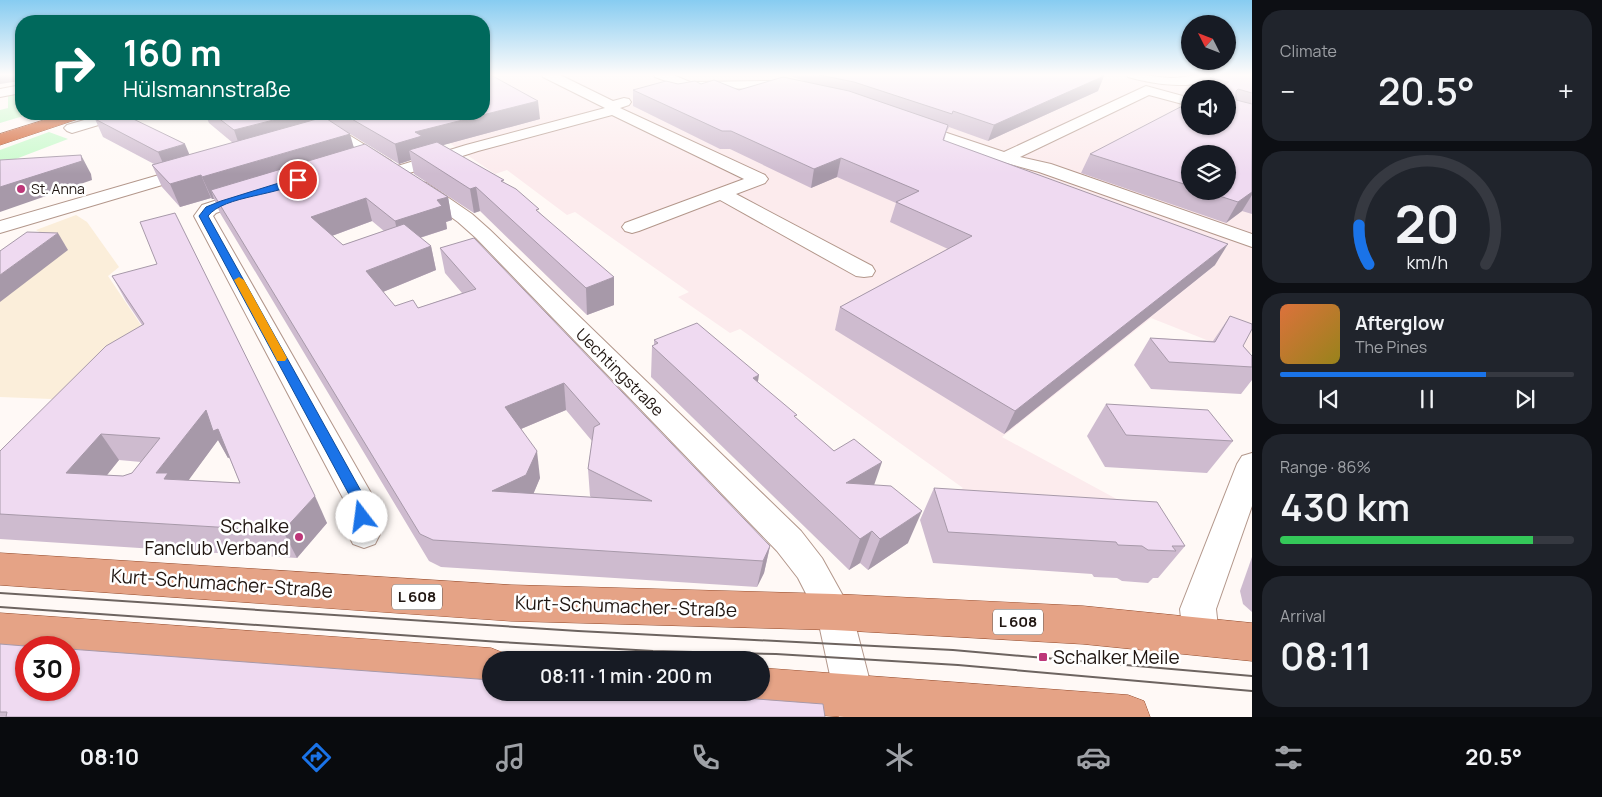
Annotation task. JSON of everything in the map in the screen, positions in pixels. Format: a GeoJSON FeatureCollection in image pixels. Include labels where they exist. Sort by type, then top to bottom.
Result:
{"type":"FeatureCollection","features":[{"type":"Feature","properties":{"kind":"highway"},"geometry":{"type":"LineString","coordinates":[[0,130],[31,120]]}},
{"type":"Feature","properties":{"kind":"highway"},"geometry":{"type":"LineString","coordinates":[[0,140],[75,121]]}},
{"type":"Feature","properties":{"kind":"main road","name":"Kurt-Schumacher-Straße"},"geometry":{"type":"LineString","coordinates":[[0,569],[511,603],[834,612],[1083,625],[1252,642]]}},
{"type":"Feature","properties":{"kind":"main road"},"geometry":{"type":"LineString","coordinates":[[0,632],[482,667]]}},
{"type":"Feature","properties":{"kind":"main road"},"geometry":{"type":"LineString","coordinates":[[770,691],[856,707],[1128,717]]}},
{"type":"Feature","properties":{"kind":"street"},"geometry":{"type":"LineString","coordinates":[[1005,158],[1107,107]]}},
{"type":"Feature","properties":{"kind":"street"},"geometry":{"type":"LineString","coordinates":[[345,166],[385,164],[472,148],[612,108],[759,179],[632,227]]}},
{"type":"Feature","properties":{"kind":"street"},"geometry":{"type":"LineString","coordinates":[[895,119],[1005,158],[1045,168],[1252,241]]}},
{"type":"Feature","properties":{"kind":"street","name":"Uechtingstraße"},"geometry":{"type":"LineString","coordinates":[[310,120],[323,134],[385,164],[439,198],[465,218],[789,541],[810,568],[834,612],[856,707]]}},
{"type":"Feature","properties":{"kind":"street"},"geometry":{"type":"LineString","coordinates":[[0,227],[70,204],[210,165]]}},
{"type":"Feature","properties":{"kind":"street"},"geometry":{"type":"LineString","coordinates":[[270,189],[209,209],[203,216],[359,500],[364,534]]}},
{"type":"Feature","properties":{"kind":"street"},"geometry":{"type":"LineString","coordinates":[[721,193],[864,271]]}},
{"type":"Feature","properties":{"kind":"street"},"geometry":{"type":"LineString","coordinates":[[1201,636],[1198,609],[1252,464]]}},
{"type":"Feature","properties":{"kind":"shaded area"},"geometry":{"type":"Polygon","coordinates":[[[490,107],[1181,107],[1181,135],[1236,135],[1236,107],[1252,107],[1252,352],[1247,356],[1151,318],[1002,437],[1124,503],[956,493],[963,488],[740,329],[730,333],[678,297],[689,292],[575,212],[567,215],[507,170],[495,174],[416,120],[490,120],[490,107]]]}},
{"type":"Feature","properties":{"kind":"shaded area"},"geometry":{"type":"Polygon","coordinates":[[[76,215],[87,222],[119,267],[108,276],[157,349],[77,400],[0,397],[0,267],[45,235],[36,230],[76,215]]]}},
{"type":"Feature","properties":{"kind":"green space"},"geometry":{"type":"Polygon","coordinates":[[[15,107],[15,118],[0,123],[0,110],[15,107]]]}},
{"type":"Feature","properties":{"kind":"green space"},"geometry":{"type":"Polygon","coordinates":[[[49,132],[68,139],[0,165],[0,150],[49,132]]]}},
{"type":"Feature","properties":{"kind":"building"},"geometry":{"type":"Polygon","coordinates":[[[490,107],[512,107],[490,113],[490,107]]]}},
{"type":"Feature","properties":{"kind":"building"},"geometry":{"type":"Polygon","coordinates":[[[671,107],[897,107],[948,125],[943,140],[1228,244],[1015,411],[840,307],[972,236],[896,202],[919,191],[841,158],[814,169],[731,131],[722,131],[671,107]]]}},
{"type":"Feature","properties":{"kind":"building"},"geometry":{"type":"Polygon","coordinates":[[[932,107],[1033,107],[994,125],[953,111],[952,114],[932,107]]]}},
{"type":"Feature","properties":{"kind":"building"},"geometry":{"type":"Polygon","coordinates":[[[1180,107],[1181,135],[1236,135],[1236,107],[1252,107],[1252,192],[1238,202],[1232,200],[1236,200],[1236,145],[1181,145],[1181,183],[1090,154],[1180,107]]]}},
{"type":"Feature","properties":{"kind":"building"},"geometry":{"type":"Polygon","coordinates":[[[97,120],[135,120],[185,144],[158,152],[97,120]]]}},
{"type":"Feature","properties":{"kind":"building"},"geometry":{"type":"Polygon","coordinates":[[[221,120],[273,120],[234,130],[221,120]]]}},
{"type":"Feature","properties":{"kind":"building"},"geometry":{"type":"Polygon","coordinates":[[[313,120],[329,120],[350,134],[202,177],[201,175],[170,184],[152,165],[313,120]]]}},
{"type":"Feature","properties":{"kind":"building"},"geometry":{"type":"Polygon","coordinates":[[[353,120],[463,120],[415,132],[422,136],[395,144],[353,120]]]}},
{"type":"Feature","properties":{"kind":"building"},"geometry":{"type":"Polygon","coordinates":[[[437,142],[504,180],[501,181],[516,189],[539,209],[536,210],[614,277],[586,288],[476,187],[470,189],[409,150],[437,142]]]}},
{"type":"Feature","properties":{"kind":"building"},"geometry":{"type":"Polygon","coordinates":[[[365,144],[448,197],[437,200],[442,206],[395,221],[366,198],[311,217],[343,245],[404,224],[431,246],[366,271],[395,306],[413,300],[418,308],[476,289],[440,248],[474,238],[770,546],[763,561],[433,540],[420,534],[211,190],[365,144]],[[564,383],[505,407],[537,451],[526,475],[492,491],[652,501],[588,469],[594,427],[600,424],[564,383]]]}},
{"type":"Feature","properties":{"kind":"building"},"geometry":{"type":"Polygon","coordinates":[[[81,155],[82,161],[0,187],[0,160],[81,155]]]}},
{"type":"Feature","properties":{"kind":"building"},"geometry":{"type":"Polygon","coordinates":[[[175,213],[315,496],[283,531],[0,514],[0,451],[106,346],[144,324],[112,276],[157,264],[140,222],[175,213]],[[206,410],[156,473],[168,473],[164,479],[240,483],[218,429],[213,431],[206,410]],[[101,434],[66,473],[123,476],[132,473],[160,438],[101,434]]]}},
{"type":"Feature","properties":{"kind":"building"},"geometry":{"type":"Polygon","coordinates":[[[27,232],[58,233],[0,275],[0,251],[27,232]]]}},
{"type":"Feature","properties":{"kind":"building"},"geometry":{"type":"Polygon","coordinates":[[[1230,316],[1252,324],[1252,329],[1243,346],[1252,356],[1252,367],[1169,362],[1150,338],[1215,342],[1230,316]]]}},
{"type":"Feature","properties":{"kind":"building"},"geometry":{"type":"Polygon","coordinates":[[[697,323],[759,375],[753,378],[797,415],[794,416],[834,451],[854,439],[882,462],[846,483],[891,486],[922,511],[880,539],[872,531],[860,539],[652,346],[658,343],[654,340],[697,323]]]}},
{"type":"Feature","properties":{"kind":"building"},"geometry":{"type":"Polygon","coordinates":[[[1106,404],[1208,410],[1233,441],[1126,435],[1106,404]]]}},
{"type":"Feature","properties":{"kind":"building"},"geometry":{"type":"Polygon","coordinates":[[[934,488],[1157,502],[1185,546],[1172,546],[1176,551],[1148,550],[1142,546],[1118,545],[1116,542],[948,532],[934,488]]]}},
{"type":"Feature","properties":{"kind":"building"},"geometry":{"type":"Polygon","coordinates":[[[0,644],[15,645],[15,701],[80,701],[80,650],[482,679],[482,701],[770,700],[823,704],[825,717],[6,717],[7,712],[0,712],[0,644]]]}},
{"type":"Feature","properties":{"kind":"tram line"},"geometry":{"type":"LineString","coordinates":[[0,593],[578,631],[953,650],[1252,676]]}},
{"type":"Feature","properties":{"kind":"tram line"},"geometry":{"type":"LineString","coordinates":[[0,607],[500,642],[653,651],[776,654],[958,665],[1252,691]]}},
{"type":"Feature","properties":{"kind":"slow traffic"},"geometry":{"type":"LineString","coordinates":[[239,280],[281,358]]}},
{"type":"Feature","properties":{"kind":"place","name":"St. Anna"},"geometry":{"type":"Point","coordinates":[21,189]}},
{"type":"Feature","properties":{"kind":"place","name":"Schalke Fanclub Verband"},"geometry":{"type":"Point","coordinates":[299,537]}},
{"type":"Feature","properties":{"kind":"place","name":"Schalker Meile"},"geometry":{"type":"Point","coordinates":[1043,657]}},
{"type":"Feature","properties":{"kind":"route"},"geometry":{"type":"LineString","coordinates":[[298,180],[224,203],[209,209],[203,216],[359,500],[362,517]]}}]}
